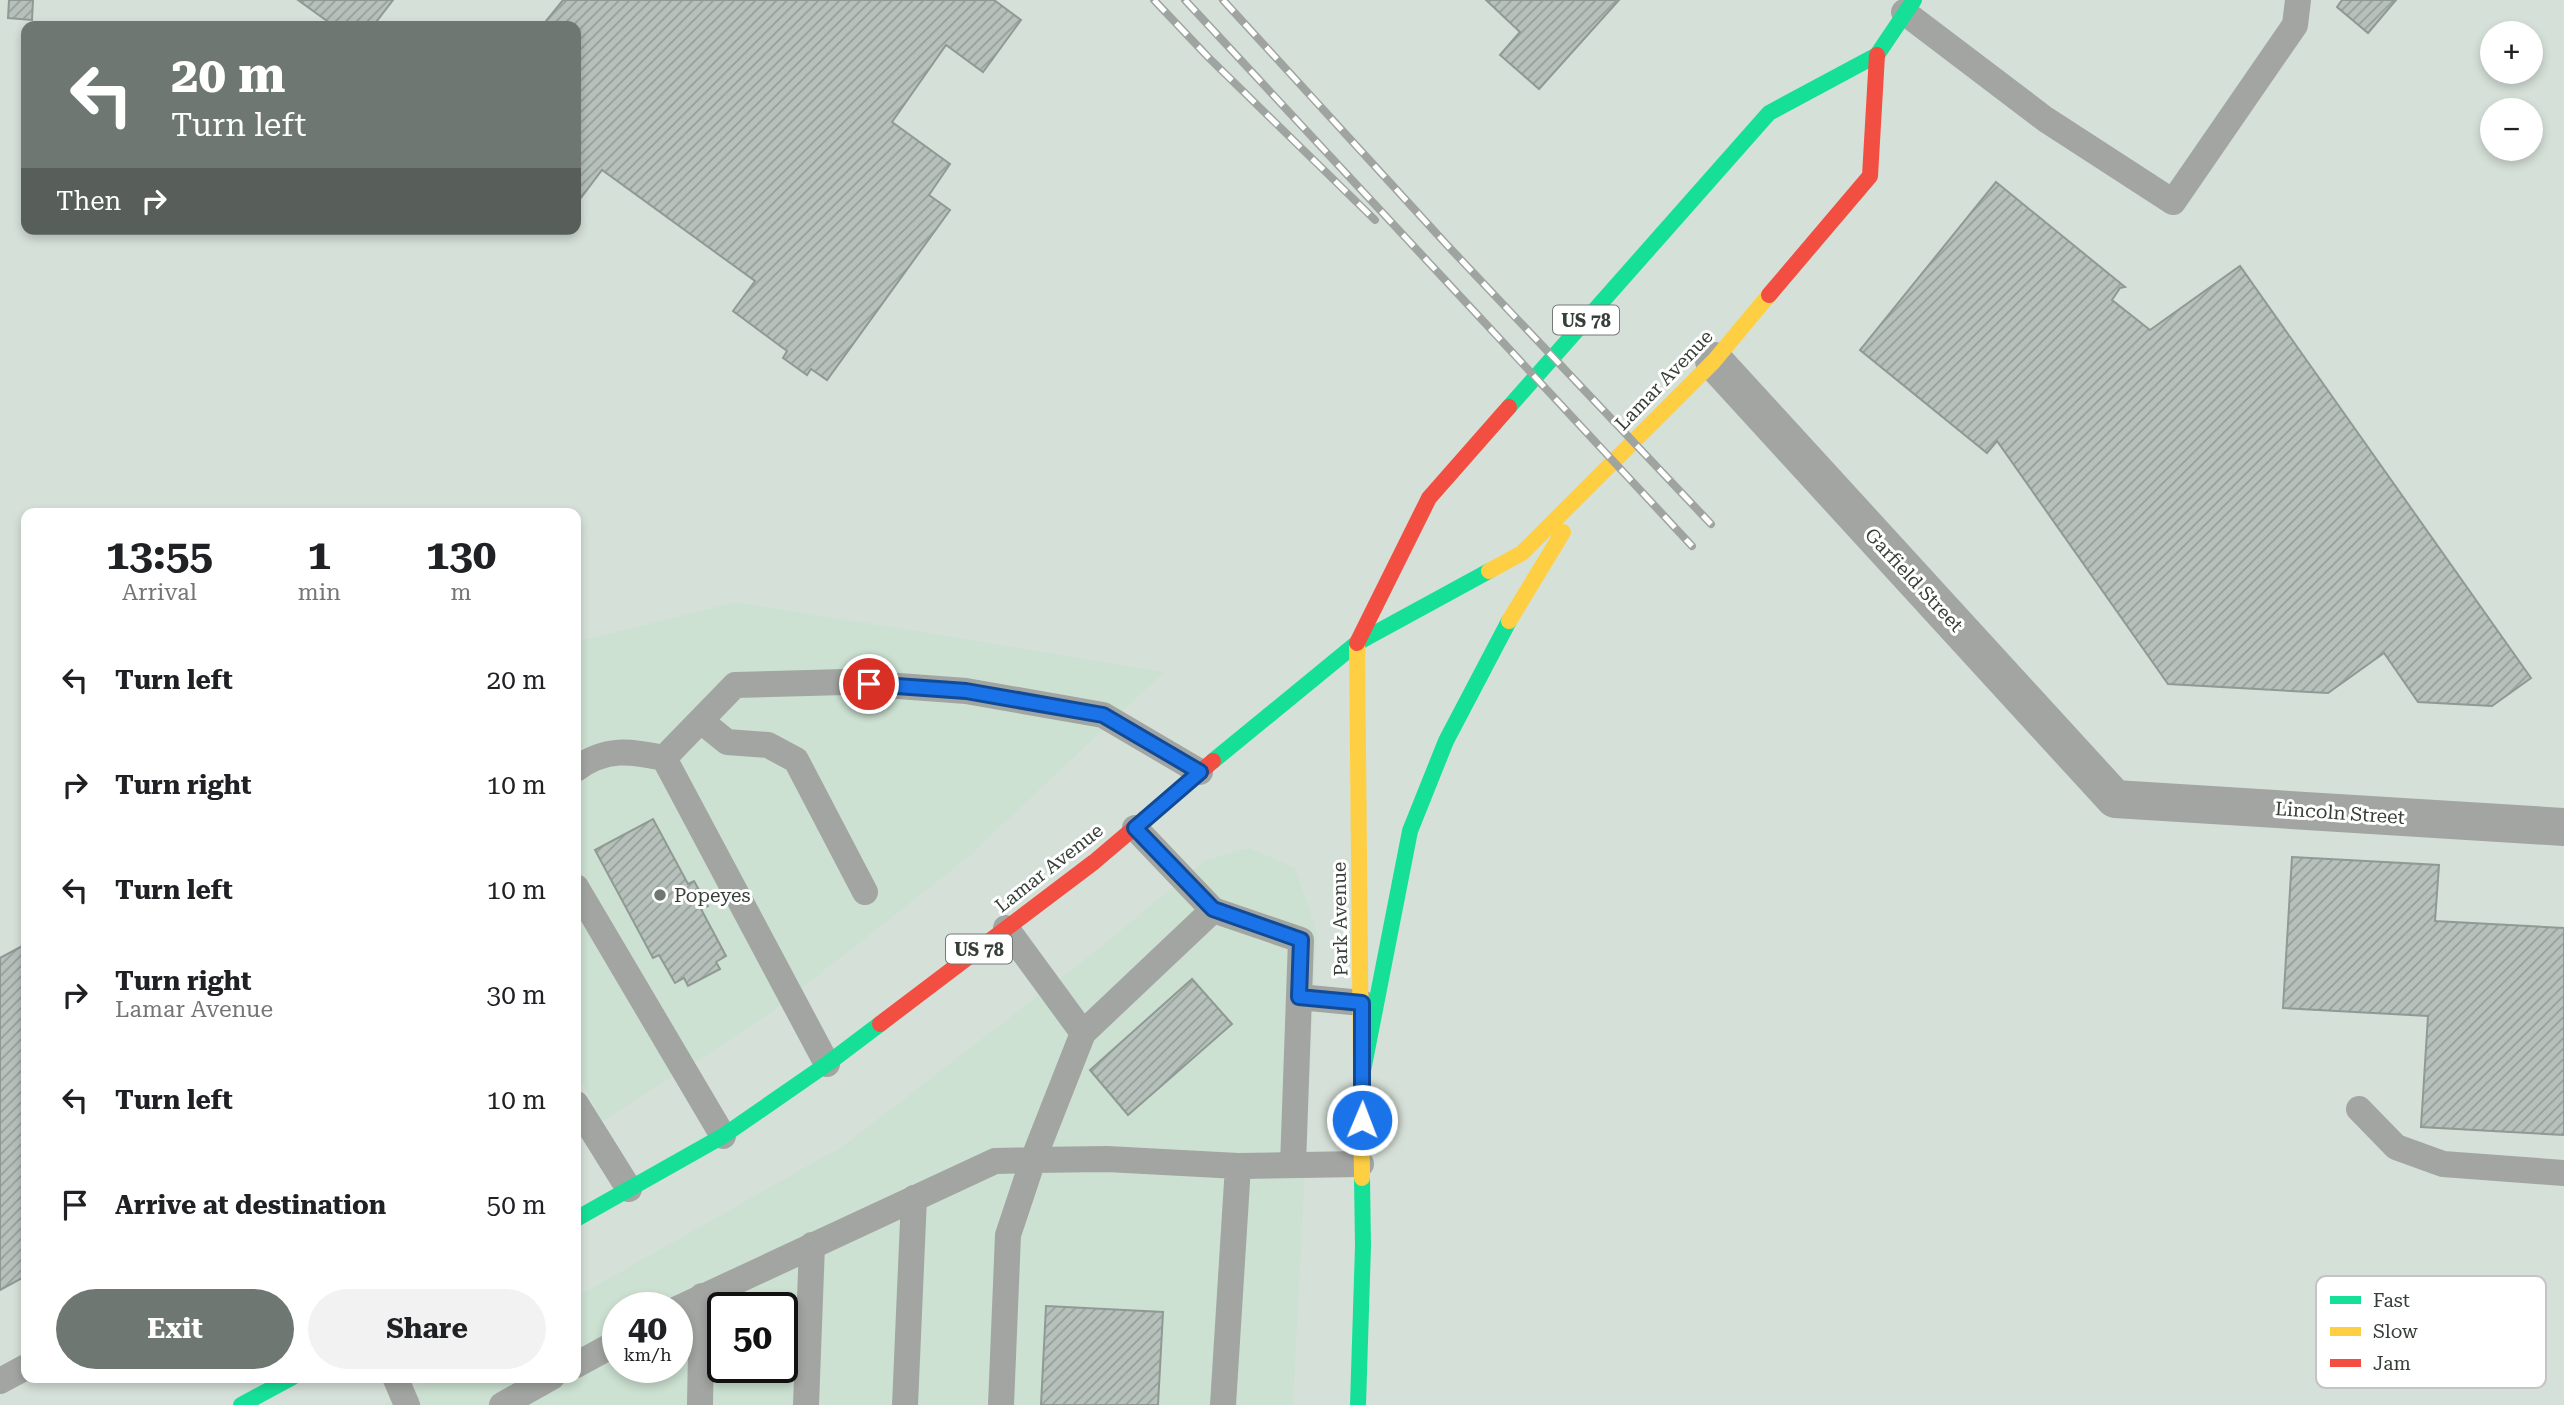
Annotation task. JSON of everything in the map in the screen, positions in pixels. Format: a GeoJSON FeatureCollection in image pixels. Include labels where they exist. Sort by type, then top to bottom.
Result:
{"type":"FeatureCollection","features":[{"type":"Feature","properties":{"kind":"main road","name":"Lamar Avenue"},"geometry":{"type":"LineString","coordinates":[[1357,643],[1429,498],[1769,113],[1877,55],[1909,6]]}},
{"type":"Feature","properties":{"kind":"main road","name":"Lamar Avenue"},"geometry":{"type":"LineString","coordinates":[[581,1216],[723,1136],[827,1064],[1094,862],[1357,643],[1522,553],[1714,361],[1870,176],[1877,55]]}},
{"type":"Feature","properties":{"kind":"main road"},"geometry":{"type":"LineString","coordinates":[[1362,1076],[1410,831],[1446,741],[1511,618],[1594,481]]}},
{"type":"Feature","properties":{"kind":"main road","name":"Park Avenue"},"geometry":{"type":"LineString","coordinates":[[1357,643],[1363,1246],[1358,1405]]}},
{"type":"Feature","properties":{"kind":"main road"},"geometry":{"type":"LineString","coordinates":[[241,1405],[282,1383]]}},
{"type":"Feature","properties":{"kind":"street","name":"Garfield Street"},"geometry":{"type":"LineString","coordinates":[[1714,361],[2115,799]]}},
{"type":"Feature","properties":{"kind":"street","name":"Lincoln Street"},"geometry":{"type":"LineString","coordinates":[[2115,799],[2564,827]]}},
{"type":"Feature","properties":{"kind":"lane"},"geometry":{"type":"LineString","coordinates":[[1909,6],[2045,119],[2173,202],[2295,25],[2298,0]]}},
{"type":"Feature","properties":{"kind":"lane"},"geometry":{"type":"LineString","coordinates":[[664,758],[735,685],[845,682],[966,691],[1103,715],[1200,772]]}},
{"type":"Feature","properties":{"kind":"lane"},"geometry":{"type":"LineString","coordinates":[[701,721],[727,741],[768,745],[796,760],[865,892]]}},
{"type":"Feature","properties":{"kind":"lane"},"geometry":{"type":"LineString","coordinates":[[581,765],[592,757],[628,750],[664,758],[827,1064]]}},
{"type":"Feature","properties":{"kind":"lane"},"geometry":{"type":"LineString","coordinates":[[1135,828],[1213,909],[1301,940],[1293,1165]]}},
{"type":"Feature","properties":{"kind":"lane"},"geometry":{"type":"LineString","coordinates":[[581,895],[723,1136]]}},
{"type":"Feature","properties":{"kind":"lane"},"geometry":{"type":"LineString","coordinates":[[1001,1405],[1008,1235],[1033,1160],[1083,1033],[1213,909]]}},
{"type":"Feature","properties":{"kind":"lane"},"geometry":{"type":"LineString","coordinates":[[1006,928],[1083,1033]]}},
{"type":"Feature","properties":{"kind":"lane"},"geometry":{"type":"LineString","coordinates":[[1299,997],[1362,1003]]}},
{"type":"Feature","properties":{"kind":"lane"},"geometry":{"type":"LineString","coordinates":[[2359,1109],[2396,1147],[2443,1164],[2564,1173]]}},
{"type":"Feature","properties":{"kind":"lane"},"geometry":{"type":"LineString","coordinates":[[581,1112],[629,1189]]}},
{"type":"Feature","properties":{"kind":"lane"},"geometry":{"type":"LineString","coordinates":[[693,1301],[995,1161],[1107,1159],[1238,1166],[1361,1164]]}},
{"type":"Feature","properties":{"kind":"lane"},"geometry":{"type":"LineString","coordinates":[[1223,1405],[1238,1166]]}},
{"type":"Feature","properties":{"kind":"lane"},"geometry":{"type":"LineString","coordinates":[[905,1405],[914,1198]]}},
{"type":"Feature","properties":{"kind":"lane"},"geometry":{"type":"LineString","coordinates":[[806,1405],[812,1245]]}},
{"type":"Feature","properties":{"kind":"lane"},"geometry":{"type":"LineString","coordinates":[[700,1405],[702,1296]]}},
{"type":"Feature","properties":{"kind":"lane"},"geometry":{"type":"LineString","coordinates":[[581,1362],[602,1351]]}},
{"type":"Feature","properties":{"kind":"lane"},"geometry":{"type":"LineString","coordinates":[[0,1381],[21,1370]]}},
{"type":"Feature","properties":{"kind":"lane"},"geometry":{"type":"LineString","coordinates":[[398,1383],[407,1405]]}},
{"type":"Feature","properties":{"kind":"lane"},"geometry":{"type":"LineString","coordinates":[[502,1405],[545,1388]]}},
{"type":"Feature","properties":{"kind":"shaded area"},"geometry":{"type":"Polygon","coordinates":[[[737,602],[1164,672],[968,857],[769,1014],[602,1122],[581,1081],[581,641],[737,602]]]}},
{"type":"Feature","properties":{"kind":"shaded area"},"geometry":{"type":"Polygon","coordinates":[[[1249,848],[1295,868],[1317,932],[1293,1405],[384,1405],[422,1383],[581,1383],[581,1294],[843,1146],[1096,951],[1205,860],[1249,848]]]}},
{"type":"Feature","properties":{"kind":"building"},"geometry":{"type":"Polygon","coordinates":[[[9,0],[33,0],[32,20],[8,18],[9,0]]]}},
{"type":"Feature","properties":{"kind":"building"},"geometry":{"type":"Polygon","coordinates":[[[298,0],[393,0],[377,21],[327,21],[298,0]]]}},
{"type":"Feature","properties":{"kind":"building"},"geometry":{"type":"Polygon","coordinates":[[[563,0],[994,0],[1021,20],[983,72],[946,45],[892,122],[950,164],[929,195],[950,210],[827,380],[811,369],[807,375],[783,358],[787,351],[733,311],[755,281],[602,170],[581,198],[581,21],[546,21],[563,0]]]}},
{"type":"Feature","properties":{"kind":"building"},"geometry":{"type":"Polygon","coordinates":[[[1486,0],[1619,0],[1539,89],[1500,55],[1520,32],[1486,0]]]}},
{"type":"Feature","properties":{"kind":"building"},"geometry":{"type":"Polygon","coordinates":[[[2342,0],[2396,0],[2368,33],[2337,7],[2342,0]]]}},
{"type":"Feature","properties":{"kind":"building"},"geometry":{"type":"Polygon","coordinates":[[[1996,182],[2125,287],[2120,288],[2112,300],[2150,330],[2240,266],[2531,678],[2492,706],[2418,702],[2384,653],[2328,693],[2168,684],[1997,441],[1987,453],[1860,350],[1996,182]]]}},
{"type":"Feature","properties":{"kind":"building","name":"Popeyes"},"geometry":{"type":"Polygon","coordinates":[[[653,819],[688,884],[694,881],[708,906],[701,909],[726,956],[716,962],[720,969],[688,986],[684,978],[675,983],[659,955],[653,958],[595,850],[653,819]]]}},
{"type":"Feature","properties":{"kind":"building"},"geometry":{"type":"Polygon","coordinates":[[[2292,857],[2439,865],[2435,921],[2564,928],[2564,1135],[2421,1127],[2428,1016],[2283,1008],[2292,857]]]}},
{"type":"Feature","properties":{"kind":"building"},"geometry":{"type":"Polygon","coordinates":[[[21,947],[21,1279],[0,1290],[0,958],[21,947]]]}},
{"type":"Feature","properties":{"kind":"building"},"geometry":{"type":"Polygon","coordinates":[[[1192,979],[1232,1024],[1128,1115],[1090,1070],[1192,979]]]}},
{"type":"Feature","properties":{"kind":"building"},"geometry":{"type":"Polygon","coordinates":[[[1046,1306],[1163,1312],[1158,1405],[1041,1405],[1046,1306]]]}},
{"type":"Feature","properties":{"kind":"railway"},"geometry":{"type":"LineString","coordinates":[[1154,0],[1209,58],[1375,220]]}},
{"type":"Feature","properties":{"kind":"railway"},"geometry":{"type":"LineString","coordinates":[[1185,0],[1692,546]]}},
{"type":"Feature","properties":{"kind":"railway"},"geometry":{"type":"LineString","coordinates":[[1223,0],[1447,245],[1711,524]]}},
{"type":"Feature","properties":{"kind":"traffic: fast"},"geometry":{"type":"LineString","coordinates":[[1509,407],[1769,113],[1877,55],[1914,0]]}},
{"type":"Feature","properties":{"kind":"traffic: fast"},"geometry":{"type":"LineString","coordinates":[[1213,761],[1357,643],[1489,571]]}},
{"type":"Feature","properties":{"kind":"traffic: fast"},"geometry":{"type":"LineString","coordinates":[[1362,1076],[1410,831],[1446,741],[1509,621]]}},
{"type":"Feature","properties":{"kind":"traffic: fast"},"geometry":{"type":"LineString","coordinates":[[581,1216],[723,1136],[880,1024]]}},
{"type":"Feature","properties":{"kind":"traffic: fast"},"geometry":{"type":"LineString","coordinates":[[1358,1405],[1363,1246],[1362,1178]]}},
{"type":"Feature","properties":{"kind":"traffic: fast"},"geometry":{"type":"LineString","coordinates":[[241,1405],[282,1383]]}},
{"type":"Feature","properties":{"kind":"traffic: slow"},"geometry":{"type":"LineString","coordinates":[[1489,571],[1522,553],[1714,361],[1769,295]]}},
{"type":"Feature","properties":{"kind":"traffic: slow"},"geometry":{"type":"LineString","coordinates":[[1509,621],[1563,532]]}},
{"type":"Feature","properties":{"kind":"traffic: slow"},"geometry":{"type":"LineString","coordinates":[[1357,643],[1362,1178]]}},
{"type":"Feature","properties":{"kind":"traffic: jam"},"geometry":{"type":"LineString","coordinates":[[1769,295],[1870,176],[1877,55]]}},
{"type":"Feature","properties":{"kind":"traffic: jam"},"geometry":{"type":"LineString","coordinates":[[1357,643],[1429,498],[1509,407]]}},
{"type":"Feature","properties":{"kind":"traffic: jam"},"geometry":{"type":"LineString","coordinates":[[880,1024],[1094,862],[1213,761]]}},
{"type":"Feature","properties":{"kind":"place","name":"Popeyes"},"geometry":{"type":"Point","coordinates":[660,895]}},
{"type":"Feature","properties":{"kind":"route"},"geometry":{"type":"LineString","coordinates":[[869,684],[966,691],[1103,715],[1200,772],[1135,828],[1213,909],[1301,940],[1299,997],[1362,1003],[1362,1120]]}}]}
